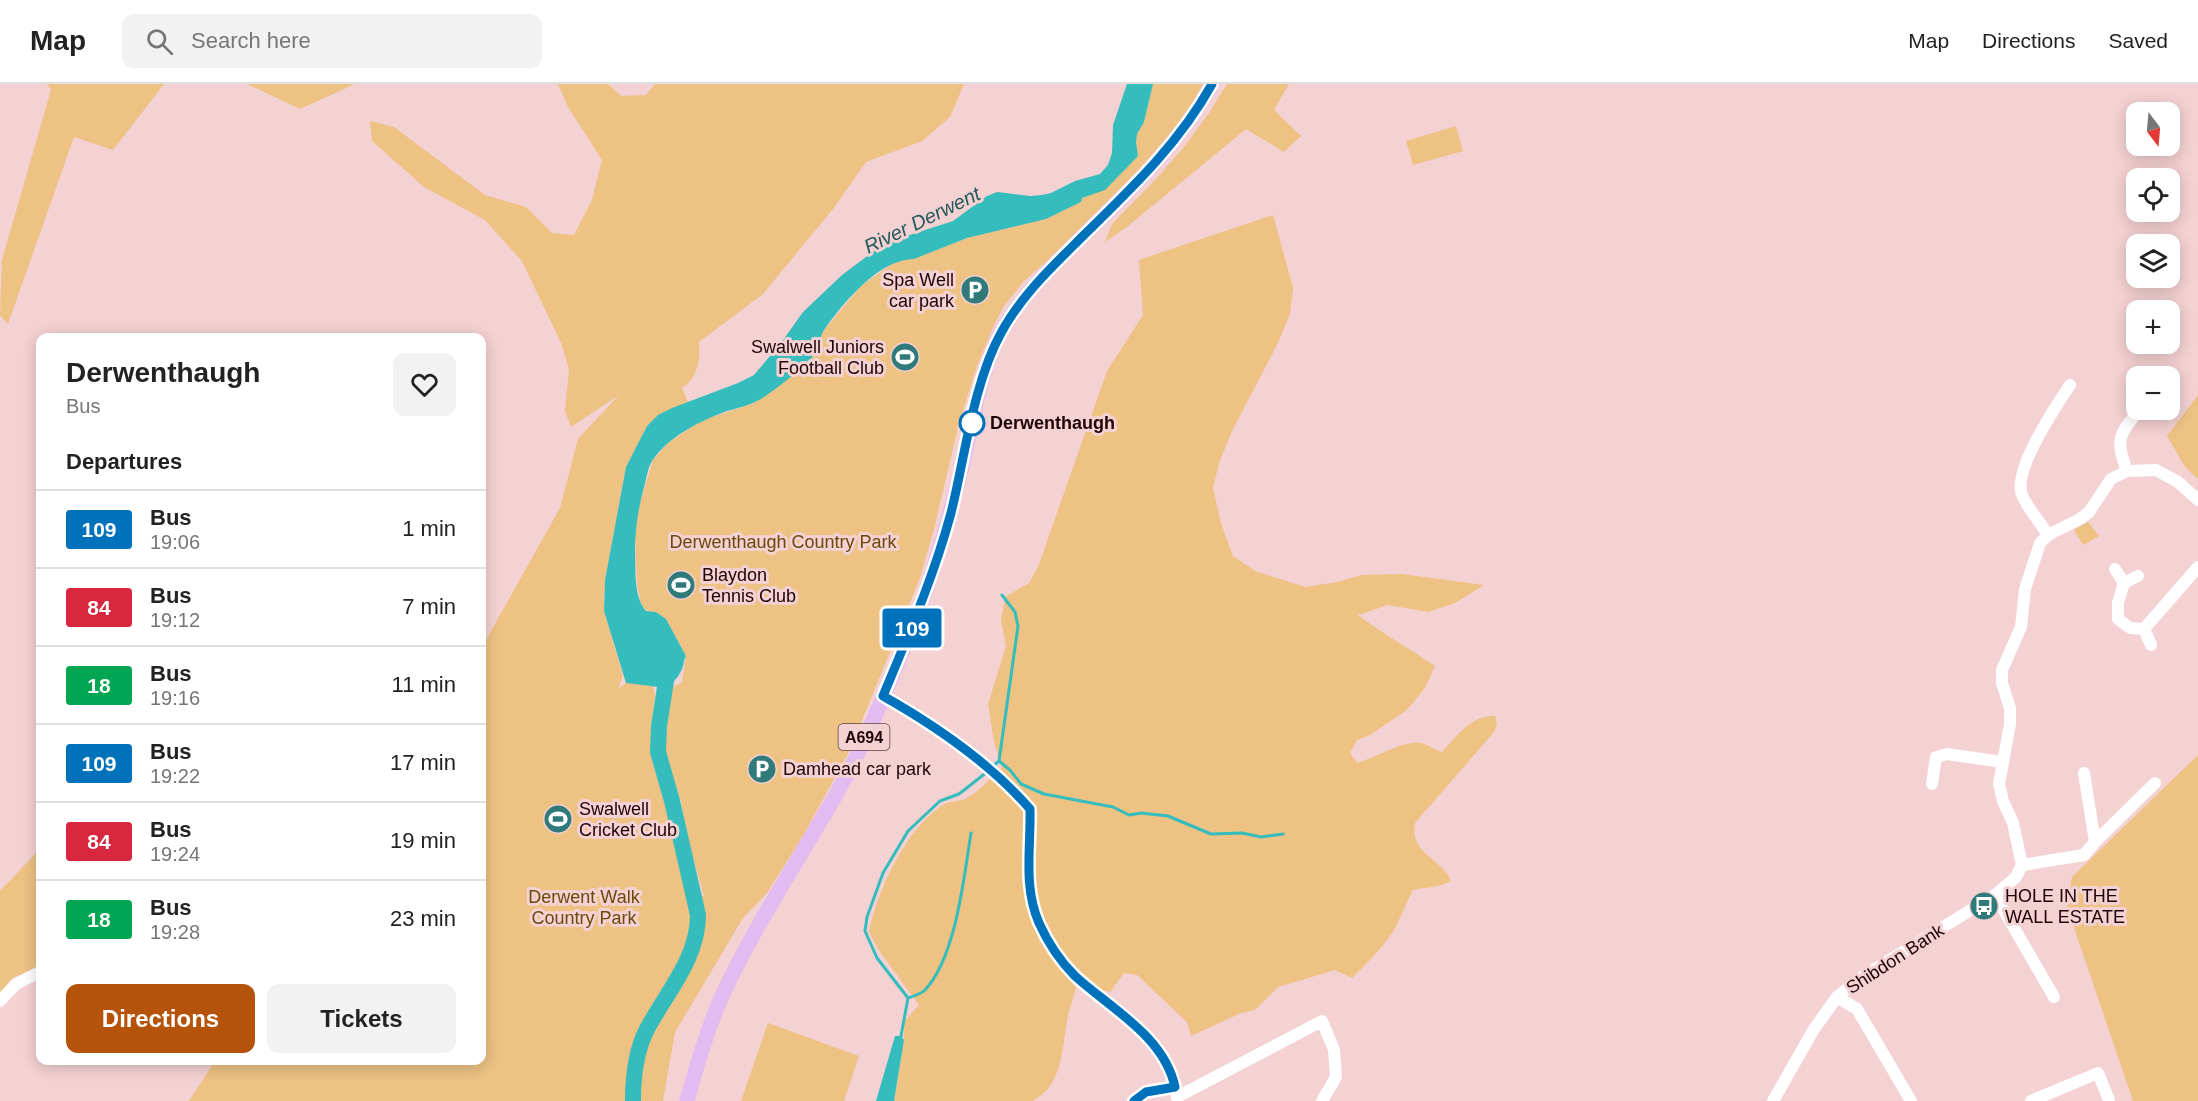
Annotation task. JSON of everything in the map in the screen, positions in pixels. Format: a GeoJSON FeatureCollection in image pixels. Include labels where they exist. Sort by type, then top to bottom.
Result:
{"type":"FeatureCollection","features":[{"type":"Feature","properties":{"kind":"main road","name":"A694"},"geometry":{"type":"LineString","coordinates":[[687,1101],[700,1053],[722,997],[773,902],[844,780],[883,696],[933,574],[951,512],[979,393],[1000,334],[1036,283],[1129,191],[1180,134],[1212,84]]}},
{"type":"Feature","properties":{"kind":"street"},"geometry":{"type":"LineString","coordinates":[[2048,535],[2021,494],[2021,480],[2040,430],[2070,385]]}},
{"type":"Feature","properties":{"kind":"street"},"geometry":{"type":"LineString","coordinates":[[2127,471],[2119,442],[2124,429],[2131,420]]}},
{"type":"Feature","properties":{"kind":"street"},"geometry":{"type":"LineString","coordinates":[[2155,783],[2084,855],[2022,865],[2013,823],[2003,801],[1999,784],[2010,724],[2010,708],[2002,683],[2002,670],[2021,627],[2025,589],[2040,543],[2048,535],[2089,512],[2111,479],[2127,471],[2156,470],[2178,482],[2198,500]]}},
{"type":"Feature","properties":{"kind":"street"},"geometry":{"type":"LineString","coordinates":[[2144,629],[2198,567]]}},
{"type":"Feature","properties":{"kind":"street"},"geometry":{"type":"LineString","coordinates":[[2115,568],[2124,583]]}},
{"type":"Feature","properties":{"kind":"street"},"geometry":{"type":"LineString","coordinates":[[2138,576],[2124,583],[2118,603],[2118,619],[2130,628],[2144,629]]}},
{"type":"Feature","properties":{"kind":"street"},"geometry":{"type":"LineString","coordinates":[[2144,629],[2151,645]]}},
{"type":"Feature","properties":{"kind":"street"},"geometry":{"type":"LineString","coordinates":[[883,696],[914,714],[978,761],[1030,809],[1029,890],[1038,922],[1053,950],[1075,976],[1111,1004],[1157,1048],[1171,1071],[1177,1095]]}},
{"type":"Feature","properties":{"kind":"street"},"geometry":{"type":"LineString","coordinates":[[1932,784],[1936,757],[1947,754],[2002,762]]}},
{"type":"Feature","properties":{"kind":"street"},"geometry":{"type":"LineString","coordinates":[[2084,773],[2095,842]]}},
{"type":"Feature","properties":{"kind":"street","name":"Shibdon Bank"},"geometry":{"type":"LineString","coordinates":[[1773,1101],[1814,1029],[1837,997],[1862,977],[1995,895],[2016,877],[2022,865]]}},
{"type":"Feature","properties":{"kind":"street"},"geometry":{"type":"LineString","coordinates":[[1995,895],[2054,997]]}},
{"type":"Feature","properties":{"kind":"street"},"geometry":{"type":"LineString","coordinates":[[0,1001],[16,984],[36,974]]}},
{"type":"Feature","properties":{"kind":"street"},"geometry":{"type":"LineString","coordinates":[[1837,997],[1857,1009],[1911,1101]]}},
{"type":"Feature","properties":{"kind":"street"},"geometry":{"type":"LineString","coordinates":[[1134,1101],[1146,1092],[1177,1095],[1322,1022],[1334,1050],[1336,1077],[1322,1101]]}},
{"type":"Feature","properties":{"kind":"street"},"geometry":{"type":"LineString","coordinates":[[2031,1101],[2098,1073],[2109,1100]]}},
{"type":"Feature","properties":{"kind":"green space"},"geometry":{"type":"Polygon","coordinates":[[[47,84],[164,84],[113,150],[74,137],[8,324],[0,315],[2,260],[51,90],[47,84]]]}},
{"type":"Feature","properties":{"kind":"green space"},"geometry":{"type":"Polygon","coordinates":[[[247,84],[352,84],[353,85],[300,109],[247,84]]]}},
{"type":"Feature","properties":{"kind":"green space"},"geometry":{"type":"Polygon","coordinates":[[[558,84],[608,84],[621,96],[646,95],[655,84],[964,84],[950,117],[922,141],[866,162],[833,209],[763,294],[699,342],[697,368],[682,388],[688,402],[658,415],[647,426],[626,467],[605,580],[604,611],[623,676],[618,689],[626,683],[653,686],[655,696],[651,758],[676,842],[688,901],[704,896],[688,840],[681,801],[665,754],[664,693],[682,682],[686,656],[666,619],[643,607],[637,583],[635,531],[637,513],[653,460],[668,443],[701,421],[754,403],[781,384],[811,358],[824,330],[861,286],[892,264],[914,259],[967,238],[1046,219],[1081,202],[1081,199],[1094,193],[1138,156],[1137,134],[1144,122],[1153,84],[1203,84],[1191,106],[1157,153],[1060,249],[1023,282],[1004,306],[996,321],[978,363],[959,423],[920,578],[850,750],[803,836],[767,893],[743,918],[675,1032],[663,1101],[189,1101],[212,1065],[486,1065],[486,640],[560,508],[578,439],[619,395],[571,427],[565,411],[569,369],[561,343],[522,261],[485,220],[424,187],[372,141],[370,121],[394,127],[485,195],[526,207],[552,233],[574,235],[592,200],[602,160],[568,107],[558,84]]]}},
{"type":"Feature","properties":{"kind":"green space"},"geometry":{"type":"Polygon","coordinates":[[[1227,84],[1289,84],[1274,110],[1301,136],[1284,152],[1246,129],[1128,226],[1105,242],[1112,224],[1184,147],[1227,84]]]}},
{"type":"Feature","properties":{"kind":"green space"},"geometry":{"type":"Polygon","coordinates":[[[1456,126],[1463,151],[1413,165],[1406,141],[1456,126]]]}},
{"type":"Feature","properties":{"kind":"green space"},"geometry":{"type":"Polygon","coordinates":[[[1273,215],[1293,288],[1290,314],[1277,345],[1233,429],[1219,463],[1213,488],[1221,523],[1233,556],[1255,571],[1305,587],[1362,575],[1402,574],[1484,585],[1455,603],[1428,612],[1388,605],[1358,615],[1435,666],[1425,688],[1407,710],[1370,735],[1357,740],[1350,753],[1357,763],[1413,743],[1423,744],[1442,752],[1459,733],[1472,723],[1495,716],[1497,724],[1494,732],[1415,823],[1414,833],[1421,849],[1440,866],[1451,881],[1413,890],[1388,938],[1352,978],[1335,970],[1278,987],[1255,1010],[1241,1013],[1191,1036],[1187,1022],[1137,975],[1124,973],[1110,992],[1077,984],[1056,1075],[1042,1094],[1032,1101],[894,1101],[904,1040],[904,1022],[919,1005],[880,952],[869,932],[873,916],[894,863],[916,830],[941,806],[971,795],[1002,768],[994,742],[988,704],[1006,646],[1001,621],[1005,597],[1029,583],[1038,567],[1107,371],[1143,315],[1139,260],[1273,215]]]}},
{"type":"Feature","properties":{"kind":"green space"},"geometry":{"type":"Polygon","coordinates":[[[2198,395],[2198,479],[2185,467],[2167,436],[2198,395]]]}},
{"type":"Feature","properties":{"kind":"green space"},"geometry":{"type":"Polygon","coordinates":[[[2088,522],[2099,536],[2083,545],[2074,530],[2088,522]]]}},
{"type":"Feature","properties":{"kind":"green space"},"geometry":{"type":"Polygon","coordinates":[[[2198,755],[2198,1101],[2133,1101],[2067,907],[2072,877],[2198,755]]]}},
{"type":"Feature","properties":{"kind":"green space"},"geometry":{"type":"Polygon","coordinates":[[[36,853],[36,967],[11,979],[0,994],[0,891],[36,853]]]}},
{"type":"Feature","properties":{"kind":"green space"},"geometry":{"type":"Polygon","coordinates":[[[768,1023],[859,1056],[844,1101],[741,1101],[768,1023]]]}},
{"type":"Feature","properties":{"kind":"water"},"geometry":{"type":"Polygon","coordinates":[[[1127,84],[1153,84],[1144,122],[1137,134],[1138,156],[1105,190],[1082,198],[1081,202],[1046,219],[967,238],[914,259],[888,266],[863,284],[841,308],[824,330],[811,359],[793,375],[757,401],[717,415],[686,430],[659,452],[649,468],[637,520],[635,574],[637,590],[646,611],[656,612],[666,619],[686,656],[677,677],[662,691],[658,687],[626,683],[604,611],[605,580],[626,467],[647,426],[658,415],[672,408],[754,375],[803,312],[842,275],[878,248],[894,240],[953,221],[987,196],[997,192],[1042,195],[1075,181],[1100,174],[1108,165],[1112,153],[1113,125],[1127,84]]]}},
{"type":"Feature","properties":{"kind":"water"},"geometry":{"type":"Polygon","coordinates":[[[895,1036],[901,1036],[904,1040],[894,1101],[876,1101],[895,1036]]]}},
{"type":"Feature","properties":{"kind":"waterway"},"geometry":{"type":"LineString","coordinates":[[992,767],[999,761],[1018,626],[1015,612],[1002,595]]}},
{"type":"Feature","properties":{"kind":"waterway","name":"River Derwent"},"geometry":{"type":"LineString","coordinates":[[633,1101],[640,1046],[647,1029],[687,960],[697,931],[698,915],[672,801],[658,752],[659,726],[666,681],[661,670]]}},
{"type":"Feature","properties":{"kind":"waterway"},"geometry":{"type":"LineString","coordinates":[[999,761],[1021,784],[1044,794],[1113,807],[1129,815],[1141,813],[1168,816],[1211,834],[1242,833],[1261,837],[1283,834]]}},
{"type":"Feature","properties":{"kind":"waterway"},"geometry":{"type":"LineString","coordinates":[[901,1036],[908,998],[877,958],[865,931],[867,917],[883,873],[908,831],[940,801],[959,794],[987,772]]}},
{"type":"Feature","properties":{"kind":"waterway"},"geometry":{"type":"LineString","coordinates":[[908,998],[925,990],[936,976],[944,958],[962,893],[971,833]]}},
{"type":"Feature","properties":{"kind":"bus line","name":"109"},"geometry":{"type":"LineString","coordinates":[[1134,1101],[1146,1092],[1175,1087],[1171,1071],[1157,1048],[1111,1004],[1075,976],[1053,950],[1038,922],[1029,890],[1030,809],[1015,792],[962,747],[883,696],[933,574],[951,512],[979,393],[1000,334],[1036,283],[1154,165],[1180,134],[1212,84]]}},
{"type":"Feature","properties":{"kind":"place","name":"Spa Well car park"},"geometry":{"type":"Point","coordinates":[975,290]}},
{"type":"Feature","properties":{"kind":"place","name":"Swalwell Juniors Football Club"},"geometry":{"type":"Point","coordinates":[905,357]}},
{"type":"Feature","properties":{"kind":"place","name":"Derwenthaugh"},"geometry":{"type":"Point","coordinates":[972,423]}},
{"type":"Feature","properties":{"kind":"place","name":"Blaydon Tennis Club"},"geometry":{"type":"Point","coordinates":[681,585]}},
{"type":"Feature","properties":{"kind":"place","name":"Damhead car park"},"geometry":{"type":"Point","coordinates":[762,769]}},
{"type":"Feature","properties":{"kind":"place","name":"Swalwell Cricket Club"},"geometry":{"type":"Point","coordinates":[558,819]}},
{"type":"Feature","properties":{"kind":"place","name":"HOLE IN THE WALL ESTATE"},"geometry":{"type":"Point","coordinates":[1984,906]}},
{"type":"Feature","properties":{"kind":"park label","name":"Derwenthaugh Country Park"},"geometry":{"type":"Point","coordinates":[783,542]}},
{"type":"Feature","properties":{"kind":"park label","name":"Derwent Walk Country Park"},"geometry":{"type":"Point","coordinates":[584,907]}}]}
